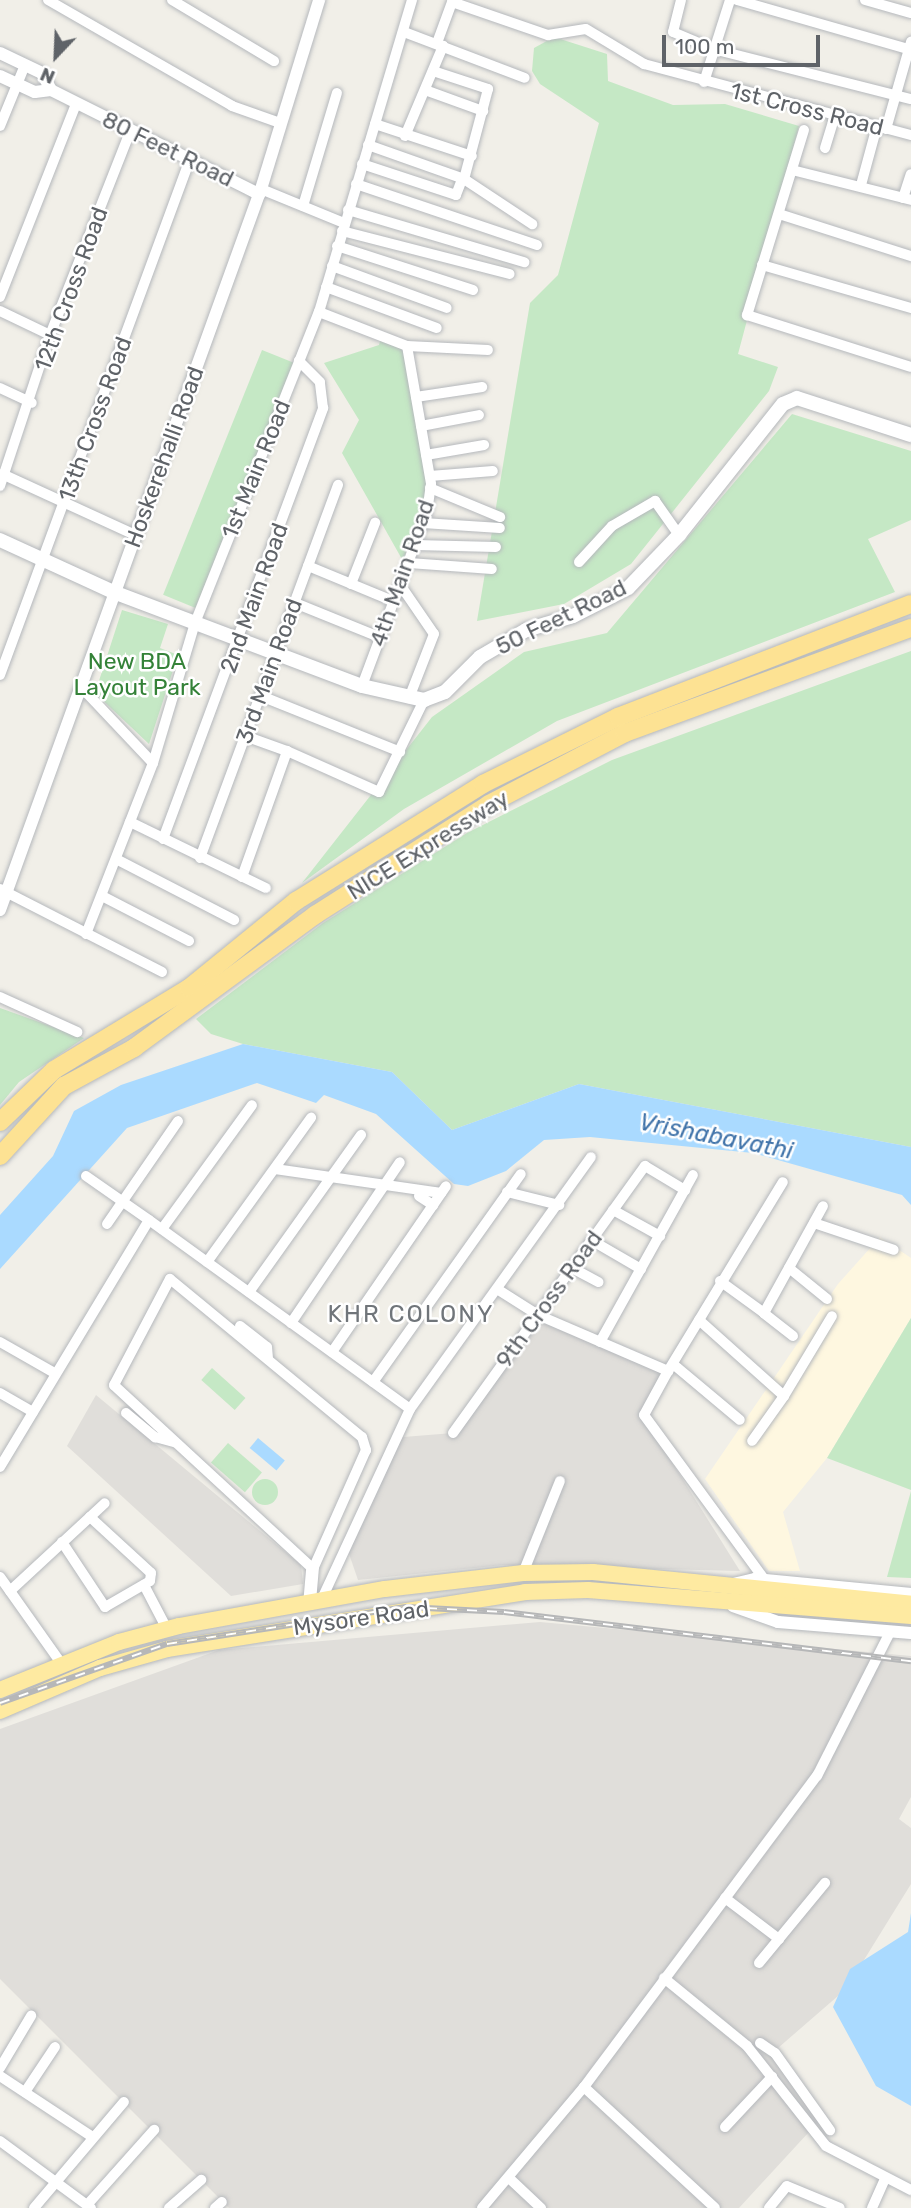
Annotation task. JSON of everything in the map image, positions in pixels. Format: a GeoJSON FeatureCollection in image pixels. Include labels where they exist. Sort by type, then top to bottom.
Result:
{"type":"FeatureCollection","features":[{"type":"Feature","properties":{"kind":"highway","name":"NICE Expressway"},"geometry":{"type":"LineString","coordinates":[[0,1122],[54,1070],[189,988],[296,901],[483,784],[618,716],[911,604]]}},
{"type":"Feature","properties":{"kind":"highway","name":"NICE Expressway"},"geometry":{"type":"LineString","coordinates":[[0,1156],[64,1086],[134,1048],[315,915],[489,804],[625,733],[911,628]]}},
{"type":"Feature","properties":{"kind":"highway","name":"Mysore Road"},"geometry":{"type":"LineString","coordinates":[[0,1690],[61,1663],[167,1629],[313,1605],[385,1589],[523,1573],[726,1586],[761,1585]]}},
{"type":"Feature","properties":{"kind":"highway"},"geometry":{"type":"LineString","coordinates":[[761,1585],[911,1604]]}},
{"type":"Feature","properties":{"kind":"highway","name":"Mysore Road"},"geometry":{"type":"LineString","coordinates":[[0,1712],[100,1668],[167,1649],[525,1592],[588,1590],[733,1606],[911,1616]]}},
{"type":"Feature","properties":{"kind":"main road","name":"50 Feet Road"},"geometry":{"type":"LineString","coordinates":[[424,700],[445,692],[480,657],[526,630],[573,616],[628,588],[679,535],[765,423],[797,398],[911,435]]}},
{"type":"Feature","properties":{"kind":"main road"},"geometry":{"type":"LineString","coordinates":[[0,540],[116,593],[276,654],[362,686],[424,700]]}},
{"type":"Feature","properties":{"kind":"street"},"geometry":{"type":"LineString","coordinates":[[48,0],[232,106],[280,123]]}},
{"type":"Feature","properties":{"kind":"street"},"geometry":{"type":"LineString","coordinates":[[172,0],[274,61]]}},
{"type":"Feature","properties":{"kind":"street","name":"Hoskerehalli Road"},"geometry":{"type":"LineString","coordinates":[[0,910],[3,891],[82,688],[260,191],[319,0]]}},
{"type":"Feature","properties":{"kind":"street","name":"1st Main Road"},"geometry":{"type":"LineString","coordinates":[[86,934],[153,763],[195,623],[318,312],[412,0]]}},
{"type":"Feature","properties":{"kind":"street"},"geometry":{"type":"LineString","coordinates":[[681,0],[673,32],[713,49],[911,99]]}},
{"type":"Feature","properties":{"kind":"street"},"geometry":{"type":"LineString","coordinates":[[704,82],[730,0]]}},
{"type":"Feature","properties":{"kind":"street"},"geometry":{"type":"LineString","coordinates":[[737,0],[910,47],[861,185]]}},
{"type":"Feature","properties":{"kind":"street"},"geometry":{"type":"LineString","coordinates":[[865,0],[911,13]]}},
{"type":"Feature","properties":{"kind":"street"},"geometry":{"type":"LineString","coordinates":[[405,136],[433,71],[452,1]]}},
{"type":"Feature","properties":{"kind":"street","name":"1st Cross Road"},"geometry":{"type":"LineString","coordinates":[[452,1],[548,35],[586,29],[613,51],[704,82],[911,135]]}},
{"type":"Feature","properties":{"kind":"street"},"geometry":{"type":"LineString","coordinates":[[404,32],[525,78]]}},
{"type":"Feature","properties":{"kind":"street"},"geometry":{"type":"LineString","coordinates":[[0,53],[42,73],[51,90]]}},
{"type":"Feature","properties":{"kind":"street"},"geometry":{"type":"LineString","coordinates":[[0,126],[24,65]]}},
{"type":"Feature","properties":{"kind":"street"},"geometry":{"type":"LineString","coordinates":[[362,164],[456,195],[471,156],[488,89],[433,71]]}},
{"type":"Feature","properties":{"kind":"street","name":"80 Feet Road"},"geometry":{"type":"LineString","coordinates":[[0,76],[17,84],[51,90],[189,162],[260,191]]}},
{"type":"Feature","properties":{"kind":"street"},"geometry":{"type":"LineString","coordinates":[[425,90],[483,111]]}},
{"type":"Feature","properties":{"kind":"street"},"geometry":{"type":"LineString","coordinates":[[303,206],[337,93]]}},
{"type":"Feature","properties":{"kind":"street"},"geometry":{"type":"LineString","coordinates":[[0,297],[76,104]]}},
{"type":"Feature","properties":{"kind":"street"},"geometry":{"type":"LineString","coordinates":[[825,148],[835,115]]}},
{"type":"Feature","properties":{"kind":"street"},"geometry":{"type":"LineString","coordinates":[[375,124],[471,156]]}},
{"type":"Feature","properties":{"kind":"street"},"geometry":{"type":"LineString","coordinates":[[804,130],[747,315],[909,366],[911,353]]}},
{"type":"Feature","properties":{"kind":"street","name":"12th Cross Road"},"geometry":{"type":"LineString","coordinates":[[0,486],[32,403],[50,335],[130,132]]}},
{"type":"Feature","properties":{"kind":"street"},"geometry":{"type":"LineString","coordinates":[[368,145],[463,179],[532,224]]}},
{"type":"Feature","properties":{"kind":"street","name":"13th Cross Road"},"geometry":{"type":"LineString","coordinates":[[0,675],[38,559],[66,500],[189,162]]}},
{"type":"Feature","properties":{"kind":"street"},"geometry":{"type":"LineString","coordinates":[[792,170],[861,185],[907,199],[911,174]]}},
{"type":"Feature","properties":{"kind":"street"},"geometry":{"type":"LineString","coordinates":[[356,184],[537,245]]}},
{"type":"Feature","properties":{"kind":"street"},"geometry":{"type":"LineString","coordinates":[[260,191],[303,206],[343,227],[510,274]]}},
{"type":"Feature","properties":{"kind":"street"},"geometry":{"type":"LineString","coordinates":[[348,211],[524,262]]}},
{"type":"Feature","properties":{"kind":"street"},"geometry":{"type":"LineString","coordinates":[[779,215],[911,256]]}},
{"type":"Feature","properties":{"kind":"street"},"geometry":{"type":"LineString","coordinates":[[337,246],[473,290]]}},
{"type":"Feature","properties":{"kind":"street"},"geometry":{"type":"LineString","coordinates":[[762,265],[911,308]]}},
{"type":"Feature","properties":{"kind":"street"},"geometry":{"type":"LineString","coordinates":[[332,266],[447,308]]}},
{"type":"Feature","properties":{"kind":"street"},"geometry":{"type":"LineString","coordinates":[[326,287],[437,328]]}},
{"type":"Feature","properties":{"kind":"street"},"geometry":{"type":"LineString","coordinates":[[0,311],[50,335]]}},
{"type":"Feature","properties":{"kind":"street"},"geometry":{"type":"LineString","coordinates":[[318,312],[407,346],[488,350]]}},
{"type":"Feature","properties":{"kind":"street","name":"4th Main Road"},"geometry":{"type":"LineString","coordinates":[[362,686],[423,523],[430,488],[407,346]]}},
{"type":"Feature","properties":{"kind":"street","name":"2nd Main Road"},"geometry":{"type":"LineString","coordinates":[[163,839],[323,408],[320,382],[299,360]]}},
{"type":"Feature","properties":{"kind":"street"},"geometry":{"type":"LineString","coordinates":[[416,397],[482,387]]}},
{"type":"Feature","properties":{"kind":"street"},"geometry":{"type":"LineString","coordinates":[[0,388],[32,403]]}},
{"type":"Feature","properties":{"kind":"street"},"geometry":{"type":"LineString","coordinates":[[421,426],[478,415]]}},
{"type":"Feature","properties":{"kind":"street"},"geometry":{"type":"LineString","coordinates":[[426,455],[484,445]]}},
{"type":"Feature","properties":{"kind":"street"},"geometry":{"type":"LineString","coordinates":[[430,476],[493,471]]}},
{"type":"Feature","properties":{"kind":"street"},"geometry":{"type":"LineString","coordinates":[[3,474],[66,500],[135,535]]}},
{"type":"Feature","properties":{"kind":"street","name":"3rd Main Road"},"geometry":{"type":"LineString","coordinates":[[200,858],[338,485]]}},
{"type":"Feature","properties":{"kind":"street"},"geometry":{"type":"LineString","coordinates":[[423,523],[500,523],[430,488]]}},
{"type":"Feature","properties":{"kind":"street"},"geometry":{"type":"LineString","coordinates":[[579,562],[612,526],[655,501],[679,535]]}},
{"type":"Feature","properties":{"kind":"street"},"geometry":{"type":"LineString","coordinates":[[351,584],[375,523]]}},
{"type":"Feature","properties":{"kind":"street"},"geometry":{"type":"LineString","coordinates":[[415,545],[496,547]]}},
{"type":"Feature","properties":{"kind":"street"},"geometry":{"type":"LineString","coordinates":[[409,563],[492,569]]}},
{"type":"Feature","properties":{"kind":"street"},"geometry":{"type":"LineString","coordinates":[[308,566],[395,602]]}},
{"type":"Feature","properties":{"kind":"street"},"geometry":{"type":"LineString","coordinates":[[401,586],[433,634],[409,698]]}},
{"type":"Feature","properties":{"kind":"street"},"geometry":{"type":"LineString","coordinates":[[295,603],[381,638]]}},
{"type":"Feature","properties":{"kind":"street"},"geometry":{"type":"LineString","coordinates":[[82,688],[153,763]]}},
{"type":"Feature","properties":{"kind":"street"},"geometry":{"type":"LineString","coordinates":[[261,696],[400,752]]}},
{"type":"Feature","properties":{"kind":"street"},"geometry":{"type":"LineString","coordinates":[[245,736],[287,751],[379,792],[424,700]]}},
{"type":"Feature","properties":{"kind":"street"},"geometry":{"type":"LineString","coordinates":[[242,877],[287,751]]}},
{"type":"Feature","properties":{"kind":"street"},"geometry":{"type":"LineString","coordinates":[[130,822],[266,888]]}},
{"type":"Feature","properties":{"kind":"street"},"geometry":{"type":"LineString","coordinates":[[116,859],[234,920]]}},
{"type":"Feature","properties":{"kind":"street"},"geometry":{"type":"LineString","coordinates":[[3,891],[162,972]]}},
{"type":"Feature","properties":{"kind":"street"},"geometry":{"type":"LineString","coordinates":[[102,896],[189,941]]}},
{"type":"Feature","properties":{"kind":"street"},"geometry":{"type":"LineString","coordinates":[[0,997],[76,1032]]}},
{"type":"Feature","properties":{"kind":"street"},"geometry":{"type":"LineString","coordinates":[[162,1229],[252,1105]]}},
{"type":"Feature","properties":{"kind":"street"},"geometry":{"type":"LineString","coordinates":[[207,1262],[311,1118]]}},
{"type":"Feature","properties":{"kind":"street"},"geometry":{"type":"LineString","coordinates":[[107,1224],[178,1121]]}},
{"type":"Feature","properties":{"kind":"street"},"geometry":{"type":"LineString","coordinates":[[249,1292],[361,1135]]}},
{"type":"Feature","properties":{"kind":"street"},"geometry":{"type":"LineString","coordinates":[[313,1605],[410,1409],[591,1157]]}},
{"type":"Feature","properties":{"kind":"street"},"geometry":{"type":"LineString","coordinates":[[291,1322],[400,1162]]}},
{"type":"Feature","properties":{"kind":"street","name":"9th Cross Road"},"geometry":{"type":"LineString","coordinates":[[453,1433],[645,1166],[685,1190]]}},
{"type":"Feature","properties":{"kind":"street"},"geometry":{"type":"LineString","coordinates":[[275,1169],[384,1185],[443,1189],[332,1352]]}},
{"type":"Feature","properties":{"kind":"street"},"geometry":{"type":"LineString","coordinates":[[373,1382],[521,1174]]}},
{"type":"Feature","properties":{"kind":"street"},"geometry":{"type":"LineString","coordinates":[[600,1342],[693,1175]]}},
{"type":"Feature","properties":{"kind":"street"},"geometry":{"type":"LineString","coordinates":[[86,1176],[122,1199],[410,1409]]}},
{"type":"Feature","properties":{"kind":"street"},"geometry":{"type":"LineString","coordinates":[[761,1585],[644,1415],[720,1281],[783,1182]]}},
{"type":"Feature","properties":{"kind":"street"},"geometry":{"type":"LineString","coordinates":[[507,1192],[559,1205]]}},
{"type":"Feature","properties":{"kind":"street"},"geometry":{"type":"LineString","coordinates":[[419,1196],[433,1205]]}},
{"type":"Feature","properties":{"kind":"street"},"geometry":{"type":"LineString","coordinates":[[764,1313],[823,1206]]}},
{"type":"Feature","properties":{"kind":"street"},"geometry":{"type":"LineString","coordinates":[[613,1210],[660,1236]]}},
{"type":"Feature","properties":{"kind":"street"},"geometry":{"type":"LineString","coordinates":[[0,1467],[149,1220]]}},
{"type":"Feature","properties":{"kind":"street"},"geometry":{"type":"LineString","coordinates":[[814,1223],[894,1251]]}},
{"type":"Feature","properties":{"kind":"street"},"geometry":{"type":"LineString","coordinates":[[591,1240],[641,1269]]}},
{"type":"Feature","properties":{"kind":"street"},"geometry":{"type":"LineString","coordinates":[[572,1268],[598,1282]]}},
{"type":"Feature","properties":{"kind":"street"},"geometry":{"type":"LineString","coordinates":[[789,1268],[827,1299]]}},
{"type":"Feature","properties":{"kind":"street"},"geometry":{"type":"LineString","coordinates":[[170,1279],[352,1426],[366,1450],[314,1567],[313,1605],[311,1567],[114,1385],[170,1279]]}},
{"type":"Feature","properties":{"kind":"street"},"geometry":{"type":"LineString","coordinates":[[720,1281],[793,1336]]}},
{"type":"Feature","properties":{"kind":"street"},"geometry":{"type":"LineString","coordinates":[[497,1290],[538,1315],[670,1368],[740,1420]]}},
{"type":"Feature","properties":{"kind":"street"},"geometry":{"type":"LineString","coordinates":[[752,1441],[784,1396],[832,1316]]}},
{"type":"Feature","properties":{"kind":"street"},"geometry":{"type":"LineString","coordinates":[[699,1320],[784,1396]]}},
{"type":"Feature","properties":{"kind":"street"},"geometry":{"type":"LineString","coordinates":[[240,1326],[267,1347],[268,1359]]}},
{"type":"Feature","properties":{"kind":"street"},"geometry":{"type":"LineString","coordinates":[[0,1342],[56,1374]]}},
{"type":"Feature","properties":{"kind":"street"},"geometry":{"type":"LineString","coordinates":[[0,1393],[33,1412]]}},
{"type":"Feature","properties":{"kind":"street"},"geometry":{"type":"LineString","coordinates":[[126,1413],[155,1437],[178,1443]]}},
{"type":"Feature","properties":{"kind":"street"},"geometry":{"type":"LineString","coordinates":[[523,1573],[560,1481]]}},
{"type":"Feature","properties":{"kind":"street"},"geometry":{"type":"LineString","coordinates":[[61,1663],[4,1587],[62,1542],[104,1503]]}},
{"type":"Feature","properties":{"kind":"street"},"geometry":{"type":"LineString","coordinates":[[62,1542],[105,1607],[144,1585],[151,1573],[90,1517]]}},
{"type":"Feature","properties":{"kind":"street"},"geometry":{"type":"LineString","coordinates":[[144,1585],[167,1629]]}},
{"type":"Feature","properties":{"kind":"street","name":"Mysore Road"},"geometry":{"type":"LineString","coordinates":[[761,1585],[911,1594]]}},
{"type":"Feature","properties":{"kind":"street","name":"Mysore Road"},"geometry":{"type":"LineString","coordinates":[[733,1606],[778,1622],[911,1633]]}},
{"type":"Feature","properties":{"kind":"street"},"geometry":{"type":"LineString","coordinates":[[482,2208],[584,2087],[817,1776],[890,1632]]}},
{"type":"Feature","properties":{"kind":"street"},"geometry":{"type":"LineString","coordinates":[[759,1963],[825,1883]]}},
{"type":"Feature","properties":{"kind":"street"},"geometry":{"type":"LineString","coordinates":[[725,1898],[779,1939]]}},
{"type":"Feature","properties":{"kind":"street"},"geometry":{"type":"LineString","coordinates":[[664,1978],[747,2046],[826,2146],[885,2179],[911,2190]]}},
{"type":"Feature","properties":{"kind":"street"},"geometry":{"type":"LineString","coordinates":[[0,2068],[32,2016]]}},
{"type":"Feature","properties":{"kind":"street"},"geometry":{"type":"LineString","coordinates":[[760,2043],[775,2053],[830,2130]]}},
{"type":"Feature","properties":{"kind":"street"},"geometry":{"type":"LineString","coordinates":[[25,2092],[55,2047]]}},
{"type":"Feature","properties":{"kind":"street"},"geometry":{"type":"LineString","coordinates":[[0,2076],[91,2136]]}},
{"type":"Feature","properties":{"kind":"street"},"geometry":{"type":"LineString","coordinates":[[725,2127],[772,2077]]}},
{"type":"Feature","properties":{"kind":"street"},"geometry":{"type":"LineString","coordinates":[[584,2087],[715,2208]]}},
{"type":"Feature","properties":{"kind":"street"},"geometry":{"type":"LineString","coordinates":[[34,2208],[91,2136],[124,2102]]}},
{"type":"Feature","properties":{"kind":"street"},"geometry":{"type":"LineString","coordinates":[[0,2141],[89,2206],[154,2130]]}},
{"type":"Feature","properties":{"kind":"street"},"geometry":{"type":"LineString","coordinates":[[509,2178],[541,2208]]}},
{"type":"Feature","properties":{"kind":"street"},"geometry":{"type":"LineString","coordinates":[[872,2208],[885,2179]]}},
{"type":"Feature","properties":{"kind":"street"},"geometry":{"type":"LineString","coordinates":[[169,2208],[201,2180]]}},
{"type":"Feature","properties":{"kind":"street"},"geometry":{"type":"LineString","coordinates":[[769,2208],[788,2186],[840,2208]]}},
{"type":"Feature","properties":{"kind":"shaded area"},"geometry":{"type":"Polygon","coordinates":[[[880,1237],[911,1258],[911,1318],[827,1458],[783,1512],[800,1571],[769,1571],[705,1479],[838,1284],[880,1237]]]}},
{"type":"Feature","properties":{"kind":"shaded area"},"geometry":{"type":"Polygon","coordinates":[[[537,1317],[665,1372],[645,1419],[740,1571],[503,1565],[358,1580],[347,1548],[391,1438],[453,1433],[537,1317]]]}},
{"type":"Feature","properties":{"kind":"shaded area"},"geometry":{"type":"Polygon","coordinates":[[[96,1395],[301,1565],[303,1584],[231,1596],[67,1446],[96,1395]]]}},
{"type":"Feature","properties":{"kind":"shaded area"},"geometry":{"type":"Polygon","coordinates":[[[540,1622],[911,1656],[911,1797],[899,1819],[911,1828],[911,1884],[846,1989],[778,2048],[820,2120],[739,2208],[229,2208],[0,1979],[0,1729],[219,1650],[540,1622]]]}},
{"type":"Feature","properties":{"kind":"green space"},"geometry":{"type":"Polygon","coordinates":[[[554,37],[607,54],[608,81],[673,105],[725,104],[799,126],[738,354],[778,367],[769,391],[631,564],[564,604],[477,621],[530,303],[558,275],[599,123],[540,84],[532,71],[534,48],[554,37]]]}},
{"type":"Feature","properties":{"kind":"green space"},"geometry":{"type":"Polygon","coordinates":[[[381,337],[405,348],[428,487],[403,561],[342,453],[359,420],[324,363],[379,345],[381,337]]]}},
{"type":"Feature","properties":{"kind":"green space"},"geometry":{"type":"Polygon","coordinates":[[[262,350],[294,363],[196,608],[163,595],[262,350]]]}},
{"type":"Feature","properties":{"kind":"green space"},"geometry":{"type":"Polygon","coordinates":[[[792,414],[911,451],[911,520],[868,539],[895,592],[557,721],[404,809],[302,883],[432,717],[524,652],[607,633],[792,414]]]}},
{"type":"Feature","properties":{"kind":"green space","name":"New BDA Layout Park"},"geometry":{"type":"Polygon","coordinates":[[[122,610],[168,624],[160,648],[178,655],[149,744],[95,693],[122,610]]]}},
{"type":"Feature","properties":{"kind":"green space"},"geometry":{"type":"Polygon","coordinates":[[[911,651],[911,1147],[579,1084],[452,1130],[392,1072],[243,1044],[211,1034],[196,1019],[323,923],[467,833],[612,760],[911,651]]]}},
{"type":"Feature","properties":{"kind":"green space"},"geometry":{"type":"Polygon","coordinates":[[[0,1008],[84,1038],[19,1082],[0,1105],[0,1008]]]}},
{"type":"Feature","properties":{"kind":"green space"},"geometry":{"type":"Polygon","coordinates":[[[911,1318],[911,1490],[827,1458],[911,1318]]]}},
{"type":"Feature","properties":{"kind":"green space"},"geometry":{"type":"Polygon","coordinates":[[[212,1368],[245,1398],[235,1410],[201,1380],[212,1368]]]}},
{"type":"Feature","properties":{"kind":"green space"},"geometry":{"type":"Polygon","coordinates":[[[228,1443],[262,1473],[245,1492],[211,1463],[228,1443]]]}},
{"type":"Feature","properties":{"kind":"green space"},"geometry":{"type":"Polygon","coordinates":[[[265,1479],[274,1483],[278,1492],[274,1501],[265,1505],[256,1501],[252,1492],[256,1483],[265,1479]]]}},
{"type":"Feature","properties":{"kind":"green space"},"geometry":{"type":"Polygon","coordinates":[[[911,1491],[911,1578],[887,1577],[911,1491]]]}},
{"type":"Feature","properties":{"kind":"water","name":"Vrishabavathi"},"geometry":{"type":"Polygon","coordinates":[[[243,1044],[392,1072],[452,1130],[579,1084],[911,1147],[911,1205],[902,1195],[753,1153],[590,1137],[544,1140],[506,1171],[468,1186],[454,1184],[376,1114],[324,1095],[316,1103],[257,1083],[127,1128],[0,1269],[0,1215],[53,1156],[74,1111],[121,1085],[243,1044]]]}},
{"type":"Feature","properties":{"kind":"water"},"geometry":{"type":"Polygon","coordinates":[[[258,1438],[285,1460],[276,1470],[250,1448],[258,1438]]]}},
{"type":"Feature","properties":{"kind":"water"},"geometry":{"type":"Polygon","coordinates":[[[911,1913],[911,2106],[876,2086],[833,2007],[850,1969],[908,1932],[911,1913]]]}},
{"type":"Feature","properties":{"kind":"railway"},"geometry":{"type":"LineString","coordinates":[[0,1703],[167,1644],[407,1607],[504,1612],[911,1661]]}},
{"type":"Feature","properties":{"kind":"district","name":"KHR COLONY"},"geometry":{"type":"Point","coordinates":[411,1315]}}]}
